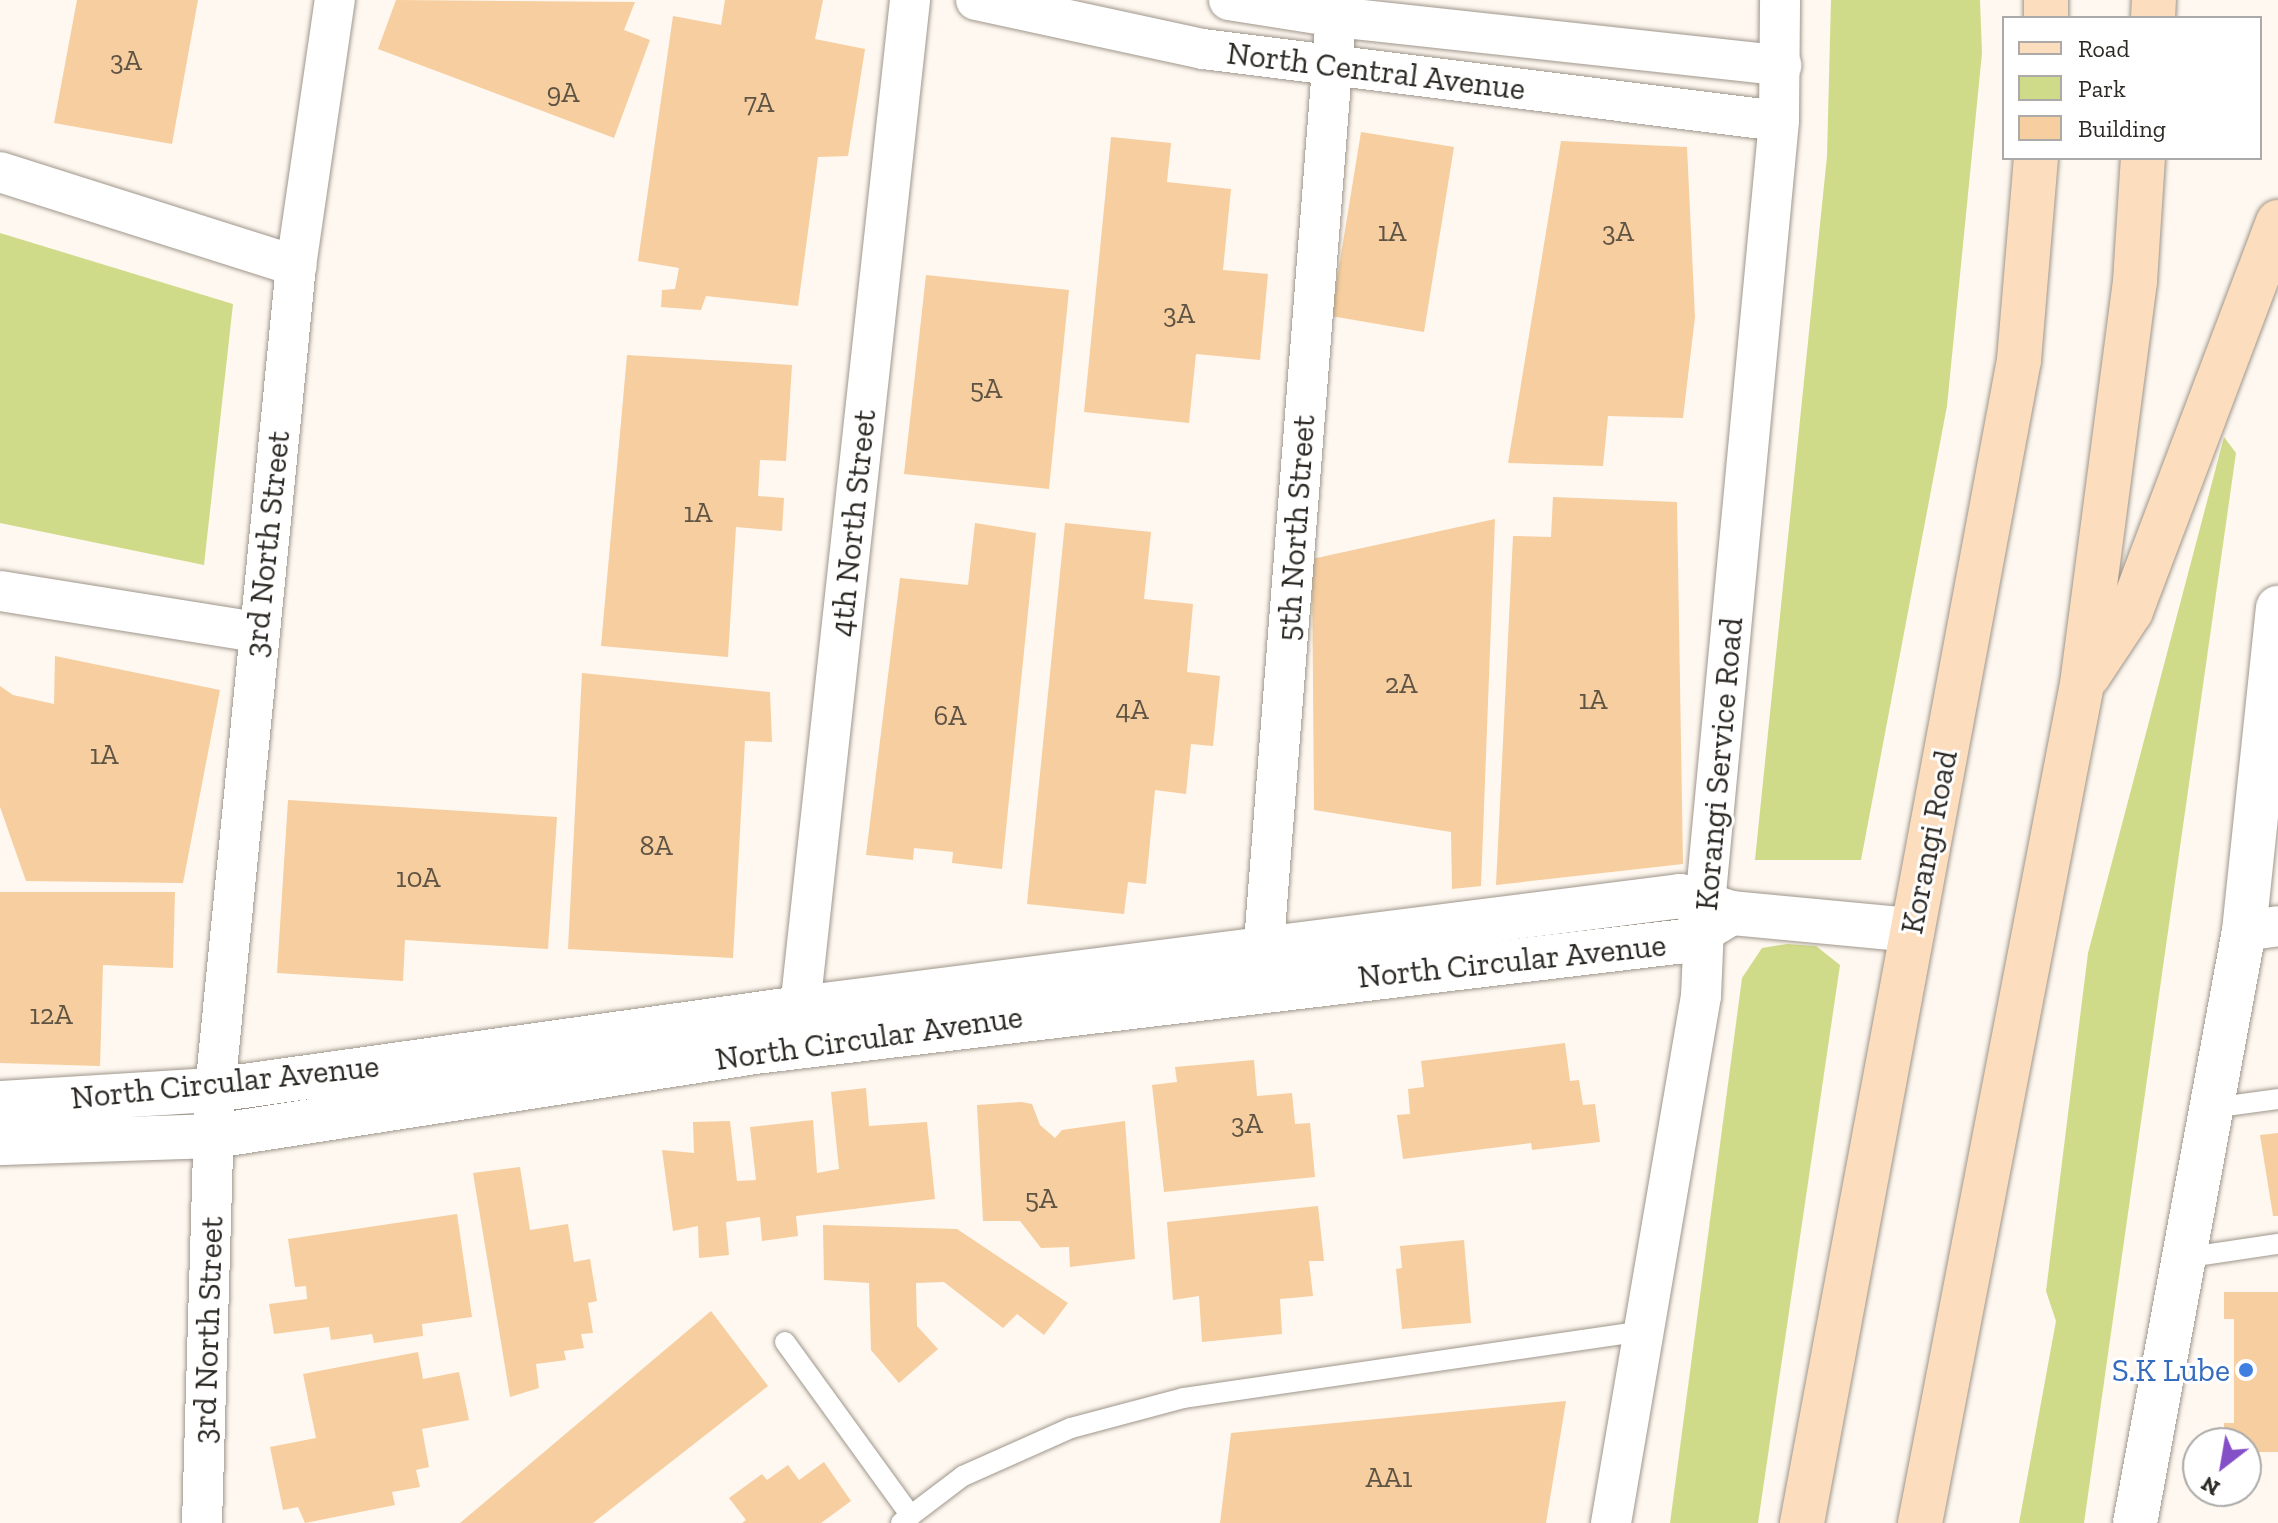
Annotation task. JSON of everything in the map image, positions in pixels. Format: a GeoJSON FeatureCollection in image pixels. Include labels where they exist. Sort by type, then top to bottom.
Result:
{"type":"FeatureCollection","features":[{"type":"Feature","properties":{"kind":"main road","name":"Korangi Road"},"geometry":{"type":"LineString","coordinates":[[1802,1523],[2019,360],[2036,160]]}},
{"type":"Feature","properties":{"kind":"main road"},"geometry":{"type":"LineString","coordinates":[[1920,1523],[2082,684],[2135,281],[2143,160]]}},
{"type":"Feature","properties":{"kind":"main road"},"geometry":{"type":"LineString","coordinates":[[2082,684],[2131,611],[2278,222]]}},
{"type":"Feature","properties":{"kind":"street","name":"3rd North Street"},"geometry":{"type":"LineString","coordinates":[[202,1523],[215,1090],[257,632],[296,266],[335,0]]}},
{"type":"Feature","properties":{"kind":"street","name":"4th North Street"},"geometry":{"type":"LineString","coordinates":[[801,1027],[910,0]]}},
{"type":"Feature","properties":{"kind":"street","name":"North Central Avenue"},"geometry":{"type":"LineString","coordinates":[[976,0],[1203,49],[1779,121]]}},
{"type":"Feature","properties":{"kind":"street","name":"North Central Avenue"},"geometry":{"type":"LineString","coordinates":[[1229,0],[1336,17],[1781,65]]}},
{"type":"Feature","properties":{"kind":"street","name":"Korangi Service Road"},"geometry":{"type":"LineString","coordinates":[[1611,1523],[1713,916],[1779,121],[1780,0]]}},
{"type":"Feature","properties":{"kind":"street","name":"5th North Street"},"geometry":{"type":"LineString","coordinates":[[1262,971],[1336,17]]}},
{"type":"Feature","properties":{"kind":"street"},"geometry":{"type":"LineString","coordinates":[[0,172],[296,266]]}},
{"type":"Feature","properties":{"kind":"street"},"geometry":{"type":"LineString","coordinates":[[0,591],[257,632]]}},
{"type":"Feature","properties":{"kind":"street"},"geometry":{"type":"LineString","coordinates":[[2135,1523],[2212,1108],[2261,929],[2278,608]]}},
{"type":"Feature","properties":{"kind":"street","name":"North Circular Avenue"},"geometry":{"type":"LineString","coordinates":[[0,1103],[215,1090],[801,1027],[1262,971],[1685,941],[1713,916],[1912,930]]}},
{"type":"Feature","properties":{"kind":"street","name":"North Circular Avenue"},"geometry":{"type":"LineString","coordinates":[[0,1143],[215,1136],[801,1027]]}},
{"type":"Feature","properties":{"kind":"lane"},"geometry":{"type":"LineString","coordinates":[[2212,1108],[2278,1099]]}},
{"type":"Feature","properties":{"kind":"lane"},"geometry":{"type":"LineString","coordinates":[[2184,1258],[2278,1244]]}},
{"type":"Feature","properties":{"kind":"lane"},"geometry":{"type":"LineString","coordinates":[[785,1342],[906,1519],[963,1476],[1071,1428],[1184,1398],[1643,1331]]}},
{"type":"Feature","properties":{"kind":"green space"},"geometry":{"type":"Polygon","coordinates":[[[1831,0],[1980,0],[1982,53],[1947,406],[1861,860],[1755,860],[1827,156],[1831,0]]]}},
{"type":"Feature","properties":{"kind":"green space"},"geometry":{"type":"Polygon","coordinates":[[[0,233],[233,304],[204,565],[0,523],[0,233]]]}},
{"type":"Feature","properties":{"kind":"green space"},"geometry":{"type":"Polygon","coordinates":[[[2224,437],[2236,453],[2084,1523],[2019,1523],[2056,1321],[2046,1291],[2088,953],[2224,437]]]}},
{"type":"Feature","properties":{"kind":"green space"},"geometry":{"type":"Polygon","coordinates":[[[1787,944],[1816,946],[1840,965],[1758,1523],[1670,1523],[1742,978],[1762,948],[1787,944]]]}},
{"type":"Feature","properties":{"kind":"building"},"geometry":{"type":"Polygon","coordinates":[[[77,0],[198,0],[172,144],[54,123],[77,0]]]}},
{"type":"Feature","properties":{"kind":"building"},"geometry":{"type":"Polygon","coordinates":[[[396,0],[635,2],[624,30],[650,40],[614,138],[378,49],[396,0]]]}},
{"type":"Feature","properties":{"kind":"building"},"geometry":{"type":"Polygon","coordinates":[[[725,0],[823,0],[815,39],[865,49],[848,156],[818,157],[798,306],[706,296],[701,310],[661,307],[662,290],[675,289],[679,268],[638,261],[673,16],[721,25],[725,0]]]}},
{"type":"Feature","properties":{"kind":"building"},"geometry":{"type":"Polygon","coordinates":[[[1361,132],[1454,147],[1424,332],[1331,316],[1361,132]]]}},
{"type":"Feature","properties":{"kind":"building"},"geometry":{"type":"Polygon","coordinates":[[[1111,137],[1171,143],[1167,182],[1231,189],[1223,270],[1268,274],[1260,360],[1196,354],[1189,423],[1084,412],[1111,137]]]}},
{"type":"Feature","properties":{"kind":"building"},"geometry":{"type":"Polygon","coordinates":[[[1561,141],[1687,147],[1695,317],[1683,418],[1608,416],[1603,466],[1508,463],[1561,141]]]}},
{"type":"Feature","properties":{"kind":"building"},"geometry":{"type":"Polygon","coordinates":[[[926,275],[1069,290],[1049,489],[904,474],[926,275]]]}},
{"type":"Feature","properties":{"kind":"building"},"geometry":{"type":"Polygon","coordinates":[[[627,355],[792,365],[786,461],[760,460],[758,496],[784,498],[782,531],[736,527],[728,657],[601,646],[627,355]]]}},
{"type":"Feature","properties":{"kind":"building"},"geometry":{"type":"Polygon","coordinates":[[[1553,497],[1677,502],[1683,864],[1496,885],[1513,536],[1551,537],[1553,497]]]}},
{"type":"Feature","properties":{"kind":"building"},"geometry":{"type":"Polygon","coordinates":[[[1495,519],[1481,886],[1452,889],[1451,832],[1314,810],[1312,559],[1495,519]]]}},
{"type":"Feature","properties":{"kind":"building"},"geometry":{"type":"Polygon","coordinates":[[[975,523],[1036,533],[1002,869],[952,863],[953,852],[914,848],[913,860],[866,855],[900,578],[968,585],[975,523]]]}},
{"type":"Feature","properties":{"kind":"building"},"geometry":{"type":"Polygon","coordinates":[[[1065,523],[1151,532],[1144,599],[1193,604],[1187,672],[1220,676],[1213,746],[1191,744],[1186,794],[1155,790],[1146,884],[1128,882],[1124,914],[1027,904],[1065,523]]]}},
{"type":"Feature","properties":{"kind":"building"},"geometry":{"type":"Polygon","coordinates":[[[55,656],[220,690],[183,883],[26,881],[0,807],[0,686],[13,695],[54,704],[55,656]]]}},
{"type":"Feature","properties":{"kind":"building"},"geometry":{"type":"Polygon","coordinates":[[[582,673],[770,692],[772,742],[745,741],[733,958],[568,949],[582,673]]]}},
{"type":"Feature","properties":{"kind":"building"},"geometry":{"type":"Polygon","coordinates":[[[288,800],[557,817],[548,949],[405,940],[403,981],[277,973],[288,800]]]}},
{"type":"Feature","properties":{"kind":"building"},"geometry":{"type":"Polygon","coordinates":[[[0,892],[175,892],[173,968],[103,965],[100,1066],[0,1063],[0,892]]]}},
{"type":"Feature","properties":{"kind":"building"},"geometry":{"type":"Polygon","coordinates":[[[1565,1043],[1570,1081],[1579,1080],[1583,1105],[1595,1104],[1600,1142],[1532,1150],[1531,1143],[1403,1159],[1397,1115],[1410,1114],[1408,1089],[1424,1087],[1421,1061],[1565,1043]]]}},
{"type":"Feature","properties":{"kind":"building"},"geometry":{"type":"Polygon","coordinates":[[[1254,1060],[1257,1096],[1292,1093],[1295,1124],[1310,1123],[1315,1177],[1164,1192],[1152,1085],[1177,1082],[1175,1067],[1254,1060]]]}},
{"type":"Feature","properties":{"kind":"building"},"geometry":{"type":"Polygon","coordinates":[[[866,1088],[869,1126],[927,1122],[935,1199],[796,1216],[798,1236],[762,1241],[760,1217],[726,1222],[729,1255],[699,1258],[698,1226],[673,1231],[662,1150],[694,1153],[693,1122],[730,1121],[737,1181],[756,1180],[750,1127],[813,1120],[817,1173],[839,1169],[831,1092],[866,1088]]]}},
{"type":"Feature","properties":{"kind":"building"},"geometry":{"type":"Polygon","coordinates":[[[1032,1104],[1040,1125],[1055,1138],[1062,1130],[1125,1121],[1135,1259],[1070,1267],[1069,1247],[1041,1248],[1020,1221],[983,1221],[977,1105],[1032,1104]]]}},
{"type":"Feature","properties":{"kind":"building"},"geometry":{"type":"Polygon","coordinates":[[[2278,1133],[2278,1216],[2273,1216],[2260,1135],[2278,1133]]]}},
{"type":"Feature","properties":{"kind":"building"},"geometry":{"type":"Polygon","coordinates":[[[520,1167],[530,1230],[568,1224],[574,1262],[590,1259],[597,1301],[588,1303],[593,1333],[581,1334],[584,1348],[564,1351],[566,1360],[536,1364],[539,1388],[510,1397],[473,1173],[520,1167]]]}},
{"type":"Feature","properties":{"kind":"building"},"geometry":{"type":"Polygon","coordinates":[[[1318,1206],[1324,1261],[1309,1261],[1313,1296],[1280,1299],[1282,1334],[1202,1342],[1199,1296],[1173,1300],[1167,1222],[1318,1206]]]}},
{"type":"Feature","properties":{"kind":"building"},"geometry":{"type":"Polygon","coordinates":[[[457,1214],[472,1317],[422,1324],[423,1336],[374,1343],[372,1334],[331,1340],[329,1327],[274,1334],[269,1304],[307,1299],[306,1286],[295,1287],[288,1239],[457,1214]]]}},
{"type":"Feature","properties":{"kind":"building"},"geometry":{"type":"Polygon","coordinates":[[[823,1225],[957,1229],[1068,1303],[1044,1335],[1017,1314],[1003,1328],[944,1282],[916,1283],[917,1326],[938,1349],[899,1383],[871,1350],[869,1283],[824,1280],[823,1225]]]}},
{"type":"Feature","properties":{"kind":"building"},"geometry":{"type":"Polygon","coordinates":[[[1464,1240],[1471,1323],[1402,1329],[1396,1269],[1402,1268],[1400,1246],[1464,1240]]]}},
{"type":"Feature","properties":{"kind":"building"},"geometry":{"type":"Polygon","coordinates":[[[2224,1292],[2278,1292],[2278,1452],[2262,1452],[2262,1427],[2224,1427],[2224,1423],[2234,1423],[2234,1319],[2224,1319],[2224,1292]]]}},
{"type":"Feature","properties":{"kind":"building"},"geometry":{"type":"Polygon","coordinates":[[[711,1311],[768,1386],[593,1523],[460,1523],[711,1311]]]}},
{"type":"Feature","properties":{"kind":"building"},"geometry":{"type":"Polygon","coordinates":[[[418,1352],[423,1379],[459,1372],[469,1420],[422,1429],[429,1467],[416,1470],[420,1487],[392,1492],[395,1505],[305,1523],[298,1507],[283,1510],[270,1447],[316,1438],[303,1374],[418,1352]]]}},
{"type":"Feature","properties":{"kind":"building"},"geometry":{"type":"Polygon","coordinates":[[[1566,1401],[1546,1523],[1220,1523],[1231,1433],[1566,1401]]]}},
{"type":"Feature","properties":{"kind":"building"},"geometry":{"type":"Polygon","coordinates":[[[824,1462],[851,1501],[821,1523],[742,1523],[746,1520],[729,1498],[762,1474],[767,1480],[788,1465],[799,1480],[824,1462]]]}},
{"type":"Feature","properties":{"kind":"place","name":"S.K Lube"},"geometry":{"type":"Point","coordinates":[2246,1370]}}]}
